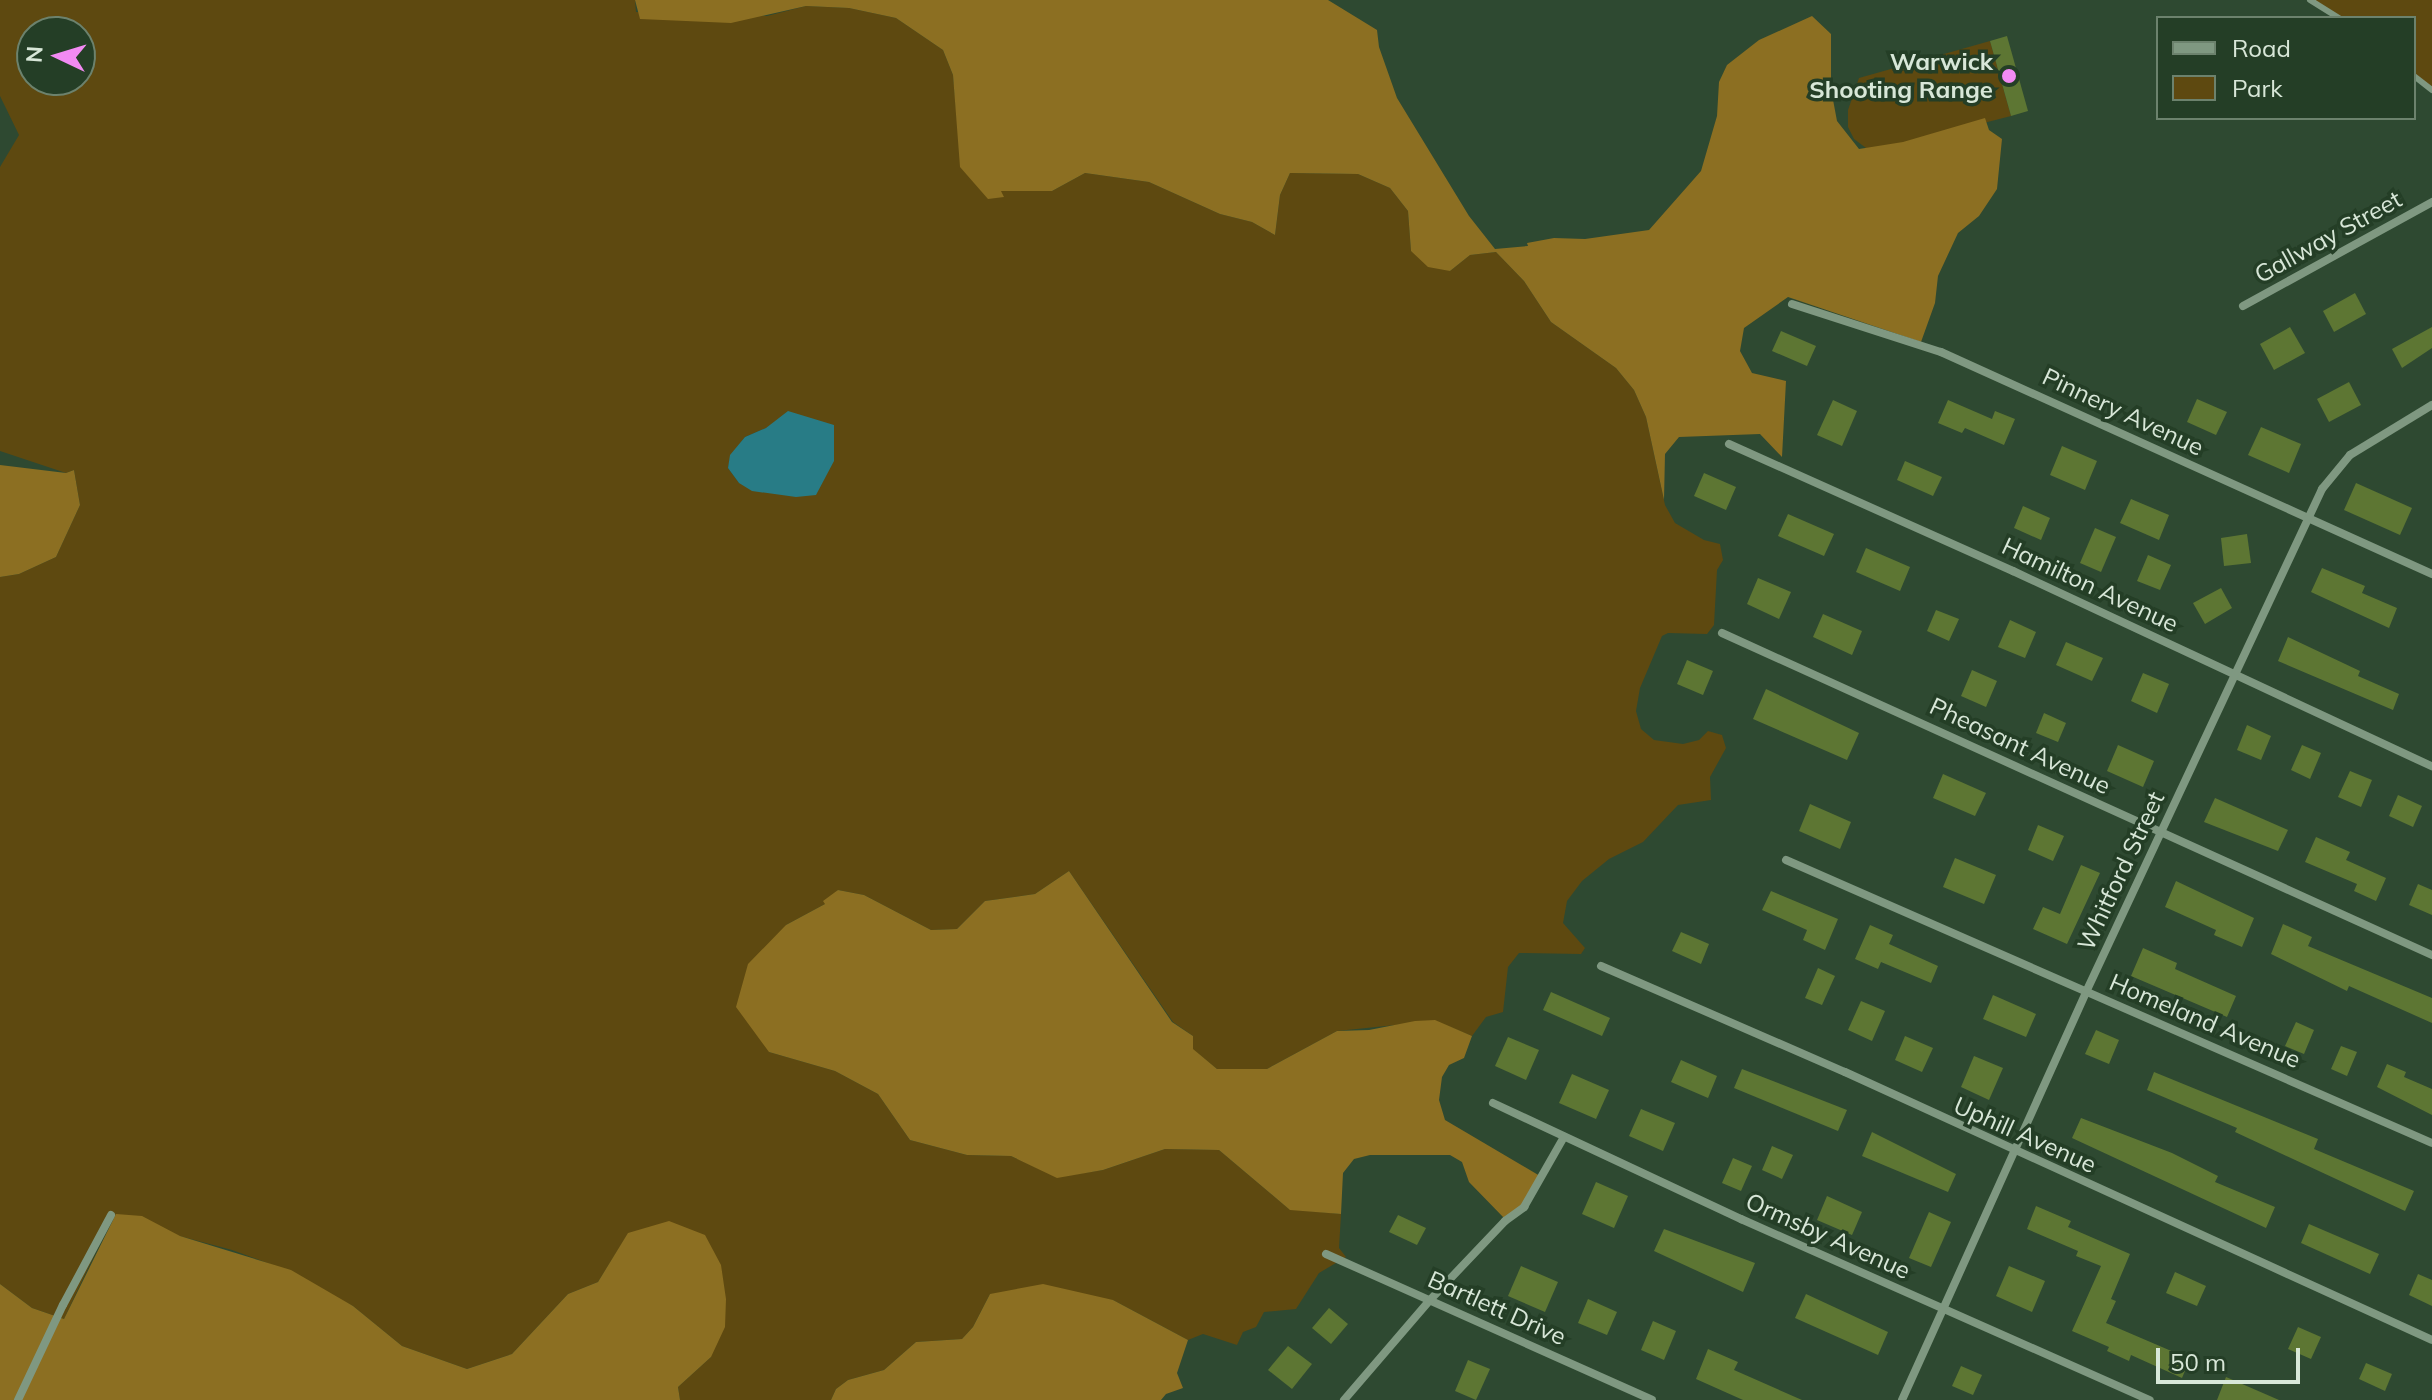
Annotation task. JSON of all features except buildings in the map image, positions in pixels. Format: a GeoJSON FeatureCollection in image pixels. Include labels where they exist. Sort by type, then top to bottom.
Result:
{"type":"FeatureCollection","features":[{"type":"Feature","properties":{"kind":"street","name":"Gallway Street"},"geometry":{"type":"LineString","coordinates":[[2243,306],[2432,202]]}},
{"type":"Feature","properties":{"kind":"street","name":"Pinnery Avenue"},"geometry":{"type":"LineString","coordinates":[[1792,304],[1941,352],[2432,574]]}},
{"type":"Feature","properties":{"kind":"street","name":"Whitford Street"},"geometry":{"type":"LineString","coordinates":[[1902,1400],[2086,992],[2322,489],[2340,464],[2432,405]]}},
{"type":"Feature","properties":{"kind":"street","name":"Hamilton Avenue"},"geometry":{"type":"LineString","coordinates":[[1729,444],[2432,766]]}},
{"type":"Feature","properties":{"kind":"street","name":"Pheasant Avenue"},"geometry":{"type":"LineString","coordinates":[[1722,633],[2432,955]]}},
{"type":"Feature","properties":{"kind":"street","name":"Homeland Avenue"},"geometry":{"type":"LineString","coordinates":[[1786,860],[2432,1143]]}},
{"type":"Feature","properties":{"kind":"street","name":"Uphill Avenue"},"geometry":{"type":"LineString","coordinates":[[1601,966],[1845,1072],[2014,1152],[2432,1340]]}},
{"type":"Feature","properties":{"kind":"street","name":"Ormsby Avenue"},"geometry":{"type":"LineString","coordinates":[[1493,1103],[1942,1309],[2150,1400]]}},
{"type":"Feature","properties":{"kind":"street"},"geometry":{"type":"LineString","coordinates":[[1344,1400],[1430,1300],[1505,1221],[1524,1207],[1564,1137]]}},
{"type":"Feature","properties":{"kind":"street"},"geometry":{"type":"LineString","coordinates":[[18,1400],[63,1305],[111,1215]]}},
{"type":"Feature","properties":{"kind":"street","name":"Bartlett Drive"},"geometry":{"type":"LineString","coordinates":[[1326,1254],[1652,1400]]}},
{"type":"Feature","properties":{"kind":"lane"},"geometry":{"type":"LineString","coordinates":[[2310,0],[2336,16]]}},
{"type":"Feature","properties":{"kind":"lane"},"geometry":{"type":"LineString","coordinates":[[2416,78],[2432,90]]}},
{"type":"Feature","properties":{"kind":"green space"},"geometry":{"type":"Polygon","coordinates":[[[0,0],[635,0],[636,12],[767,16],[806,6],[849,8],[896,18],[943,50],[953,75],[959,141],[1000,191],[1052,191],[1085,173],[1149,182],[1220,214],[1252,222],[1275,235],[1280,195],[1290,173],[1358,174],[1390,188],[1408,211],[1411,251],[1450,271],[1470,255],[1496,252],[1524,281],[1551,322],[1616,368],[1634,390],[1646,417],[1665,505],[1675,523],[1704,540],[1720,544],[1723,560],[1717,570],[1714,625],[1707,634],[1668,633],[1662,636],[1640,688],[1636,711],[1641,729],[1654,740],[1683,744],[1699,740],[1708,731],[1722,735],[1726,748],[1710,777],[1711,800],[1678,805],[1643,842],[1609,859],[1582,881],[1567,901],[1563,923],[1585,948],[1581,954],[1519,953],[1508,967],[1503,1012],[1486,1017],[1472,1036],[1435,1021],[1337,1031],[1267,1069],[1217,1069],[1192,1049],[1193,1036],[1173,1022],[1069,871],[1035,894],[985,901],[957,929],[931,930],[864,895],[838,890],[825,904],[786,925],[769,1052],[835,1071],[878,1094],[910,1140],[967,1155],[1011,1156],[1057,1177],[1103,1170],[1165,1149],[1219,1150],[1289,1209],[1341,1214],[1339,1248],[1346,1257],[1319,1273],[1296,1309],[1264,1312],[1256,1327],[1243,1332],[1237,1345],[1203,1334],[1188,1340],[1113,1300],[990,1294],[973,1327],[962,1339],[916,1342],[884,1370],[848,1380],[836,1389],[831,1400],[680,1400],[678,1387],[711,1357],[628,1234],[598,1282],[568,1294],[512,1354],[467,1369],[402,1346],[353,1306],[270,1264],[232,1250],[112,1218],[64,1319],[32,1308],[0,1284],[0,577],[19,574],[56,557],[80,505],[74,470],[66,473],[0,451],[0,167],[19,135],[0,96],[0,0]],[[766,428],[745,437],[731,455],[728,468],[739,483],[766,428]]]}},
{"type":"Feature","properties":{"kind":"green space"},"geometry":{"type":"Polygon","coordinates":[[[2309,0],[2432,0],[2432,91],[2416,78],[2416,16],[2337,16],[2309,0]]]}},
{"type":"Feature","properties":{"kind":"green space","name":"Warwick Shooting Range"},"geometry":{"type":"Polygon","coordinates":[[[1990,41],[2011,116],[1886,148],[1866,148],[1854,139],[1848,127],[1848,110],[1859,78],[1990,41]]]}},
{"type":"Feature","properties":{"kind":"shaded area"},"geometry":{"type":"Polygon","coordinates":[[[635,0],[1328,0],[1377,30],[1379,47],[1397,98],[1469,216],[1495,249],[1528,246],[1527,243],[1554,238],[1585,239],[1649,230],[1701,171],[1717,116],[1719,82],[1727,65],[1759,40],[1812,16],[1831,34],[1831,89],[1837,121],[1859,149],[1903,142],[1985,118],[1989,130],[2002,139],[1997,189],[1979,216],[1958,233],[1938,276],[1935,303],[1921,342],[1788,297],[1744,328],[1740,351],[1752,373],[1786,381],[1782,457],[1760,434],[1679,437],[1665,454],[1664,500],[1646,417],[1634,390],[1616,368],[1551,322],[1524,281],[1496,252],[1470,255],[1450,271],[1428,267],[1411,251],[1408,211],[1390,188],[1358,174],[1290,173],[1280,195],[1275,235],[1252,222],[1220,214],[1149,182],[1085,173],[1052,191],[1001,191],[1004,197],[988,199],[960,167],[953,75],[943,50],[896,18],[849,8],[806,6],[731,23],[640,19],[635,0]]]}},
{"type":"Feature","properties":{"kind":"shaded area"},"geometry":{"type":"Polygon","coordinates":[[[0,465],[66,473],[74,470],[80,505],[56,557],[19,574],[0,577],[0,465]]]}},
{"type":"Feature","properties":{"kind":"shaded area"},"geometry":{"type":"Polygon","coordinates":[[[1069,871],[1172,1022],[1193,1036],[1193,1049],[1217,1069],[1267,1069],[1337,1031],[1369,1030],[1435,1020],[1472,1036],[1464,1058],[1449,1065],[1442,1077],[1439,1100],[1445,1120],[1540,1176],[1520,1208],[1504,1218],[1469,1182],[1462,1162],[1450,1155],[1370,1155],[1354,1159],[1343,1173],[1341,1214],[1290,1210],[1219,1150],[1165,1149],[1103,1170],[1057,1178],[1011,1156],[967,1155],[910,1140],[878,1094],[835,1071],[769,1052],[736,1007],[748,964],[786,925],[825,904],[823,901],[838,890],[864,895],[931,930],[957,929],[985,901],[1035,894],[1069,871]]]}},
{"type":"Feature","properties":{"kind":"shaded area"},"geometry":{"type":"Polygon","coordinates":[[[116,1214],[142,1216],[180,1236],[291,1270],[353,1306],[402,1346],[467,1369],[512,1354],[568,1294],[598,1282],[628,1233],[669,1221],[705,1235],[721,1265],[726,1299],[725,1327],[711,1357],[678,1387],[680,1400],[0,1400],[0,1284],[32,1308],[64,1319],[116,1214]]]}},
{"type":"Feature","properties":{"kind":"shaded area"},"geometry":{"type":"Polygon","coordinates":[[[1043,1284],[1113,1300],[1188,1340],[1177,1373],[1183,1388],[1166,1394],[1161,1400],[831,1400],[836,1389],[848,1380],[884,1370],[916,1342],[962,1339],[973,1327],[990,1294],[1043,1284]]]}},
{"type":"Feature","properties":{"kind":"water"},"geometry":{"type":"Polygon","coordinates":[[[788,411],[834,425],[834,461],[816,495],[796,497],[752,491],[739,483],[728,468],[730,455],[745,437],[766,428],[788,411]]]}},
{"type":"Feature","properties":{"kind":"place","name":"Warwick Shooting Range"},"geometry":{"type":"Point","coordinates":[2009,76]}}]}
